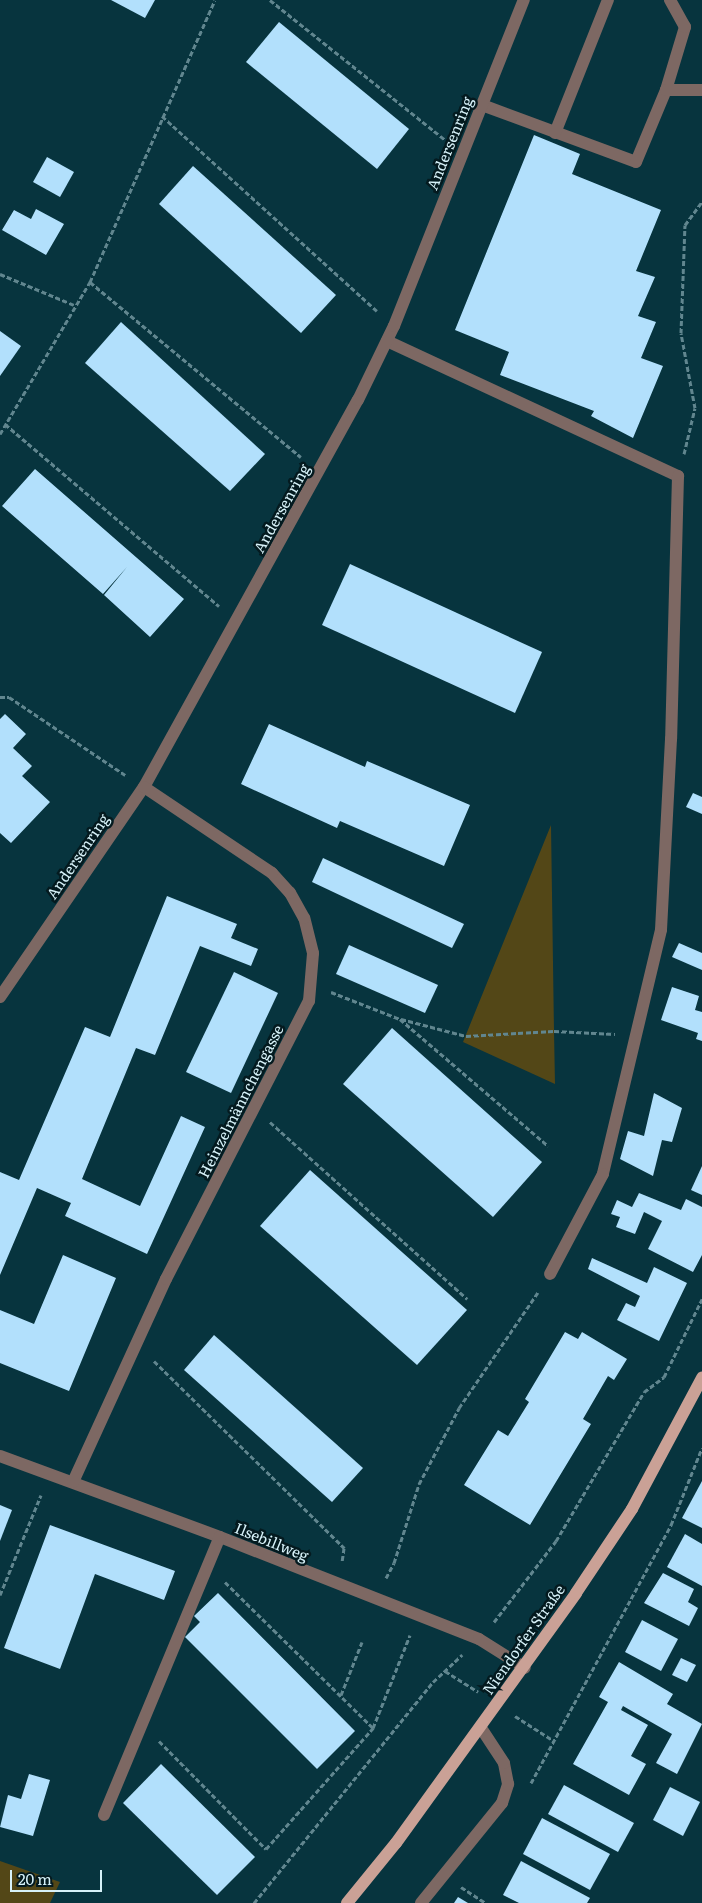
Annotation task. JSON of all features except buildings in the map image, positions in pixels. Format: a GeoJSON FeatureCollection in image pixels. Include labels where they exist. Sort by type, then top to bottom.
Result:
{"type":"FeatureCollection","features":[{"type":"Feature","properties":{"kind":"main road","name":"Niendorfer Straße"},"geometry":{"type":"LineString","coordinates":[[347,1903],[396,1843],[525,1668],[632,1509],[702,1378]]}},
{"type":"Feature","properties":{"kind":"street","name":"Andersenring"},"geometry":{"type":"LineString","coordinates":[[0,997],[144,787],[319,472],[394,326],[524,0]]}},
{"type":"Feature","properties":{"kind":"street"},"geometry":{"type":"LineString","coordinates":[[556,133],[608,0]]}},
{"type":"Feature","properties":{"kind":"street"},"geometry":{"type":"LineString","coordinates":[[482,105],[636,162],[666,90],[685,27],[670,0]]}},
{"type":"Feature","properties":{"kind":"street"},"geometry":{"type":"LineString","coordinates":[[666,90],[702,90]]}},
{"type":"Feature","properties":{"kind":"street"},"geometry":{"type":"LineString","coordinates":[[387,341],[678,476],[671,739],[661,930],[603,1174],[550,1274]]}},
{"type":"Feature","properties":{"kind":"street","name":"Heinzelmännchengasse"},"geometry":{"type":"LineString","coordinates":[[73,1482],[166,1280],[310,1001],[313,953],[304,918],[290,893],[272,874],[144,787]]}},
{"type":"Feature","properties":{"kind":"street","name":"Ilsebillweg"},"geometry":{"type":"LineString","coordinates":[[0,1456],[220,1537],[418,1614],[479,1639],[525,1668]]}},
{"type":"Feature","properties":{"kind":"street"},"geometry":{"type":"LineString","coordinates":[[104,1815],[220,1537]]}},
{"type":"Feature","properties":{"kind":"street"},"geometry":{"type":"LineString","coordinates":[[421,1903],[502,1803],[508,1784],[504,1763],[480,1728]]}},
{"type":"Feature","properties":{"kind":"path"},"geometry":{"type":"LineString","coordinates":[[0,434],[74,305],[90,282],[215,0]]}},
{"type":"Feature","properties":{"kind":"path"},"geometry":{"type":"LineString","coordinates":[[270,0],[462,154]]}},
{"type":"Feature","properties":{"kind":"path"},"geometry":{"type":"LineString","coordinates":[[162,116],[394,326]]}},
{"type":"Feature","properties":{"kind":"path"},"geometry":{"type":"LineString","coordinates":[[678,476],[695,408],[681,334],[685,225],[702,202]]}},
{"type":"Feature","properties":{"kind":"path"},"geometry":{"type":"LineString","coordinates":[[0,274],[74,305]]}},
{"type":"Feature","properties":{"kind":"path"},"geometry":{"type":"LineString","coordinates":[[90,282],[319,472]]}},
{"type":"Feature","properties":{"kind":"path"},"geometry":{"type":"LineString","coordinates":[[5,424],[236,621]]}},
{"type":"Feature","properties":{"kind":"path"},"geometry":{"type":"LineString","coordinates":[[0,697],[9,696],[144,787]]}},
{"type":"Feature","properties":{"kind":"path"},"geometry":{"type":"LineString","coordinates":[[311,984],[400,1019],[466,1036],[554,1031],[593,1034],[637,1033]]}},
{"type":"Feature","properties":{"kind":"path"},"geometry":{"type":"LineString","coordinates":[[400,1019],[548,1146]]}},
{"type":"Feature","properties":{"kind":"path"},"geometry":{"type":"LineString","coordinates":[[253,1113],[270,1122],[467,1299]]}},
{"type":"Feature","properties":{"kind":"path"},"geometry":{"type":"LineString","coordinates":[[375,1598],[394,1563],[419,1484],[459,1408],[550,1274]]}},
{"type":"Feature","properties":{"kind":"path"},"geometry":{"type":"LineString","coordinates":[[254,1903],[434,1682],[479,1639],[517,1596],[556,1541],[644,1392],[664,1377],[702,1299]]}},
{"type":"Feature","properties":{"kind":"path"},"geometry":{"type":"LineString","coordinates":[[136,1344],[344,1548],[337,1584]]}},
{"type":"Feature","properties":{"kind":"path"},"geometry":{"type":"LineString","coordinates":[[526,1790],[671,1525],[702,1448]]}},
{"type":"Feature","properties":{"kind":"path"},"geometry":{"type":"LineString","coordinates":[[0,1594],[50,1473]]}},
{"type":"Feature","properties":{"kind":"path"},"geometry":{"type":"LineString","coordinates":[[208,1566],[374,1728]]}},
{"type":"Feature","properties":{"kind":"path"},"geometry":{"type":"LineString","coordinates":[[141,1723],[266,1849],[374,1728],[418,1614]]}},
{"type":"Feature","properties":{"kind":"path"},"geometry":{"type":"LineString","coordinates":[[340,1696],[362,1642]]}},
{"type":"Feature","properties":{"kind":"path"},"geometry":{"type":"LineString","coordinates":[[454,1891],[464,1878]]}},
{"type":"Feature","properties":{"kind":"path"},"geometry":{"type":"LineString","coordinates":[[458,1885],[486,1903]]}},
{"type":"Feature","properties":{"kind":"shaded area"},"geometry":{"type":"Polygon","coordinates":[[[551,825],[554,1031],[555,1084],[463,1042],[551,825]]]}},
{"type":"Feature","properties":{"kind":"shaded area"},"geometry":{"type":"Polygon","coordinates":[[[0,1861],[60,1882],[50,1903],[0,1903],[0,1861]]]}}]}
